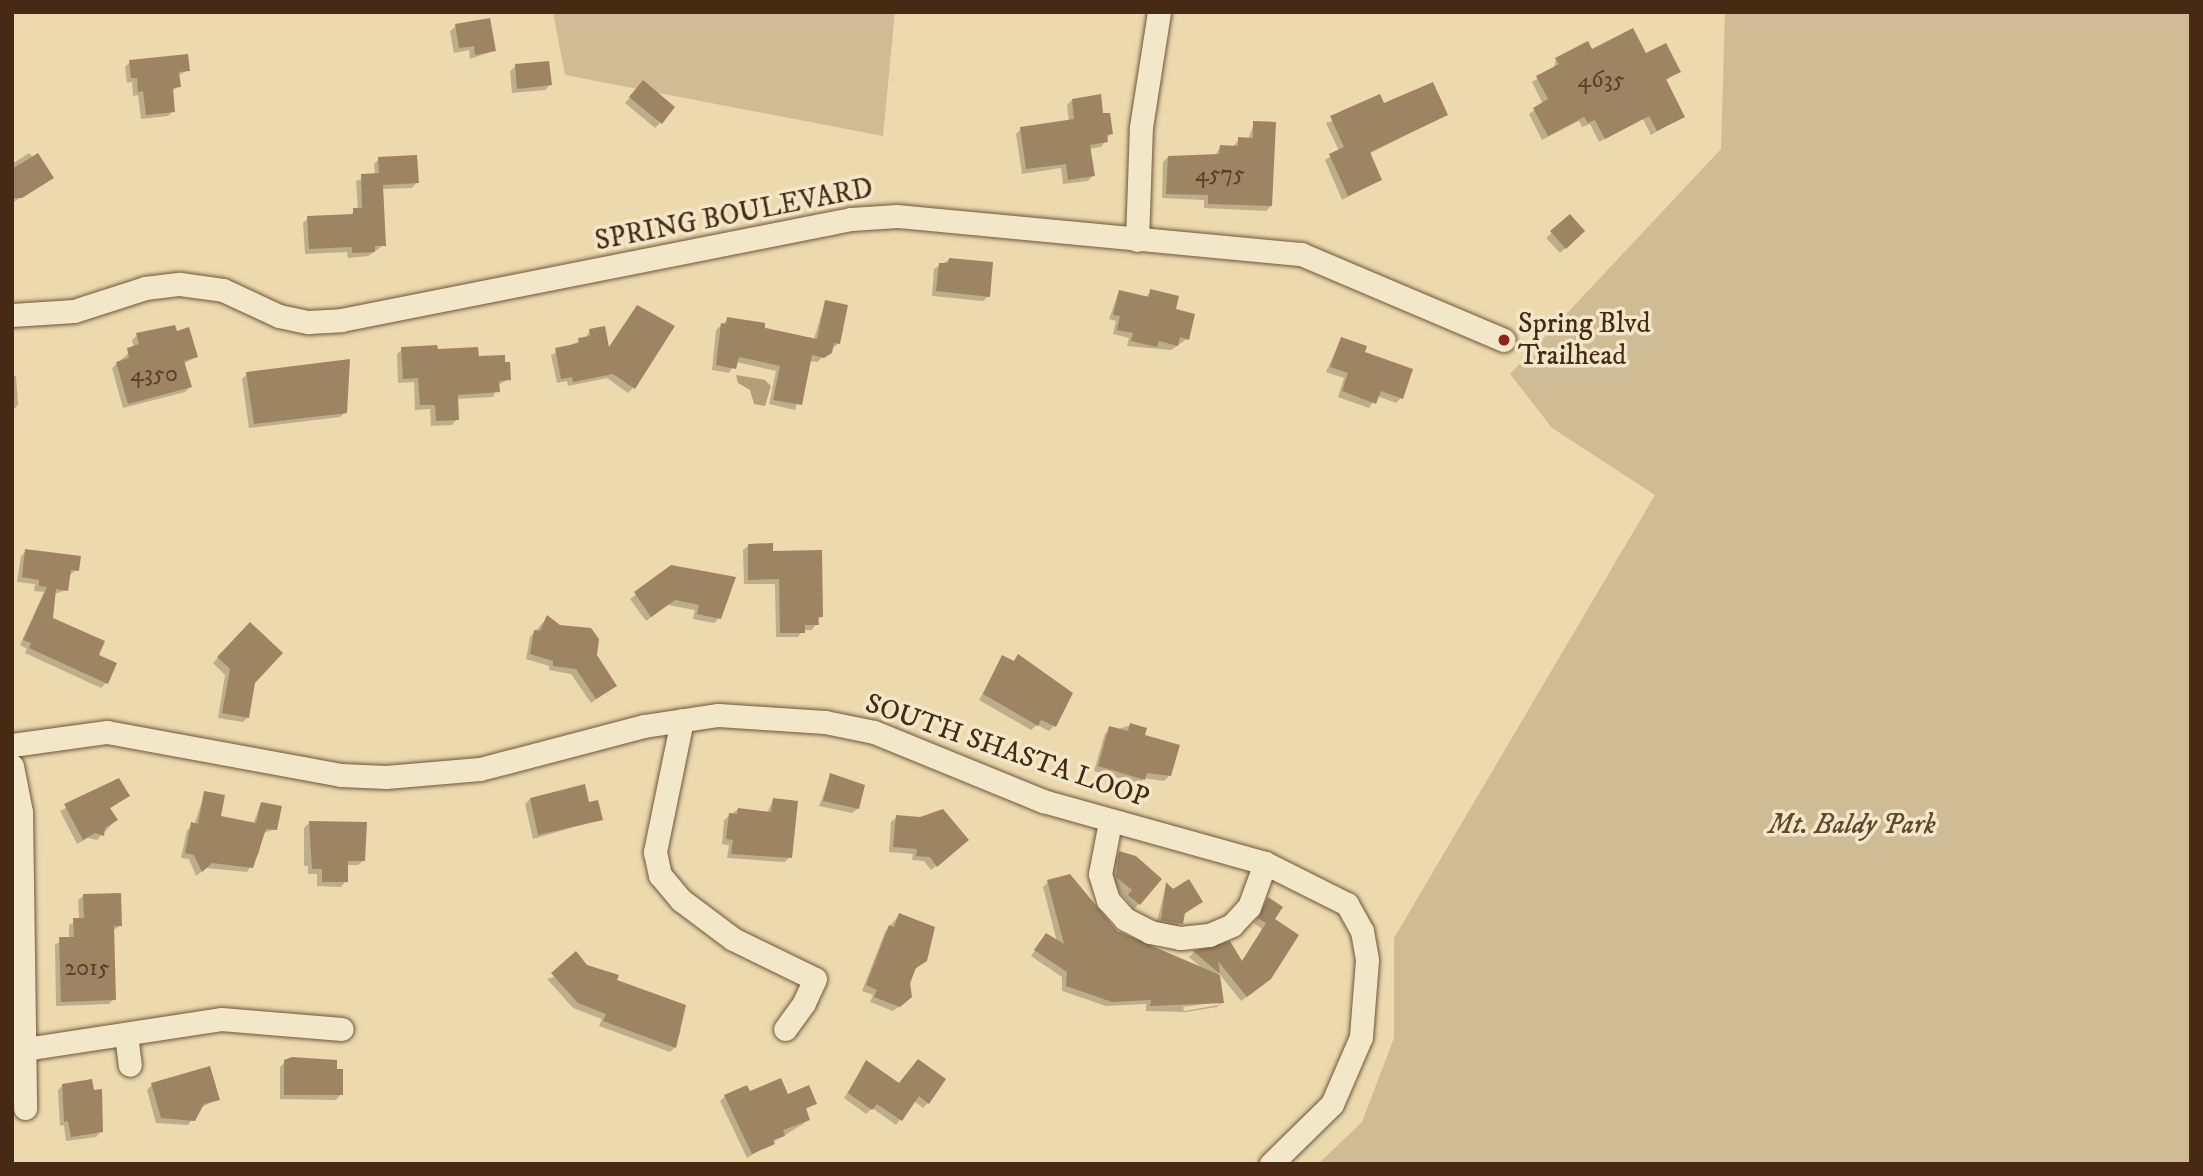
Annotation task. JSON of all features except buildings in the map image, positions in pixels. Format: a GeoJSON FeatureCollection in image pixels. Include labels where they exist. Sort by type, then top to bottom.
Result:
{"type":"FeatureCollection","features":[{"type":"Feature","properties":{"kind":"street"},"geometry":{"type":"LineString","coordinates":[[1137,240],[1142,116],[1159,12]]}},
{"type":"Feature","properties":{"kind":"street","name":"SPRING BOULEVARD"},"geometry":{"type":"LineString","coordinates":[[12,315],[74,311],[145,288],[180,284],[223,290],[279,316],[308,322],[341,320],[875,216],[1321,259],[1504,340]]}},
{"type":"Feature","properties":{"kind":"street","name":"SOUTH SHASTA LOOP"},"geometry":{"type":"LineString","coordinates":[[12,745],[107,732],[341,775],[386,778],[480,769],[682,720],[766,716],[850,726],[1043,802],[1265,863],[1347,904],[1363,931],[1367,960],[1362,1037],[1348,1076],[1332,1104],[1271,1164]]}},
{"type":"Feature","properties":{"kind":"street"},"geometry":{"type":"LineString","coordinates":[[682,720],[656,852],[660,875],[681,901],[733,939],[815,979],[804,1003],[785,1029]]}},
{"type":"Feature","properties":{"kind":"street"},"geometry":{"type":"LineString","coordinates":[[12,766],[21,812],[18,1051],[24,1108]]}},
{"type":"Feature","properties":{"kind":"street"},"geometry":{"type":"LineString","coordinates":[[1110,822],[1100,874],[1108,900],[1125,919],[1150,933],[1180,938],[1209,935],[1232,925],[1250,907],[1265,863]]}},
{"type":"Feature","properties":{"kind":"street"},"geometry":{"type":"LineString","coordinates":[[18,1051],[234,1018],[342,1029]]}},
{"type":"Feature","properties":{"kind":"street"},"geometry":{"type":"LineString","coordinates":[[126,1034],[130,1065]]}},
{"type":"Feature","properties":{"kind":"green space"},"geometry":{"type":"Polygon","coordinates":[[[553,12],[895,12],[883,136],[565,75],[553,12]]]}},
{"type":"Feature","properties":{"kind":"green space","name":"Mt. Baldy Park"},"geometry":{"type":"Polygon","coordinates":[[[1725,12],[2191,12],[2191,1164],[1318,1164],[1362,1122],[1394,1038],[1394,938],[1655,495],[1552,428],[1510,374],[1721,149],[1725,12]]]}},
{"type":"Feature","properties":{"kind":"shaded area"},"geometry":{"type":"Polygon","coordinates":[[[736,375],[765,380],[771,386],[765,406],[754,404],[750,390],[738,383],[736,375]]]}},
{"type":"Feature","properties":{"kind":"place","name":"Spring Blvd Trailhead"},"geometry":{"type":"Point","coordinates":[1504,340]}}]}
